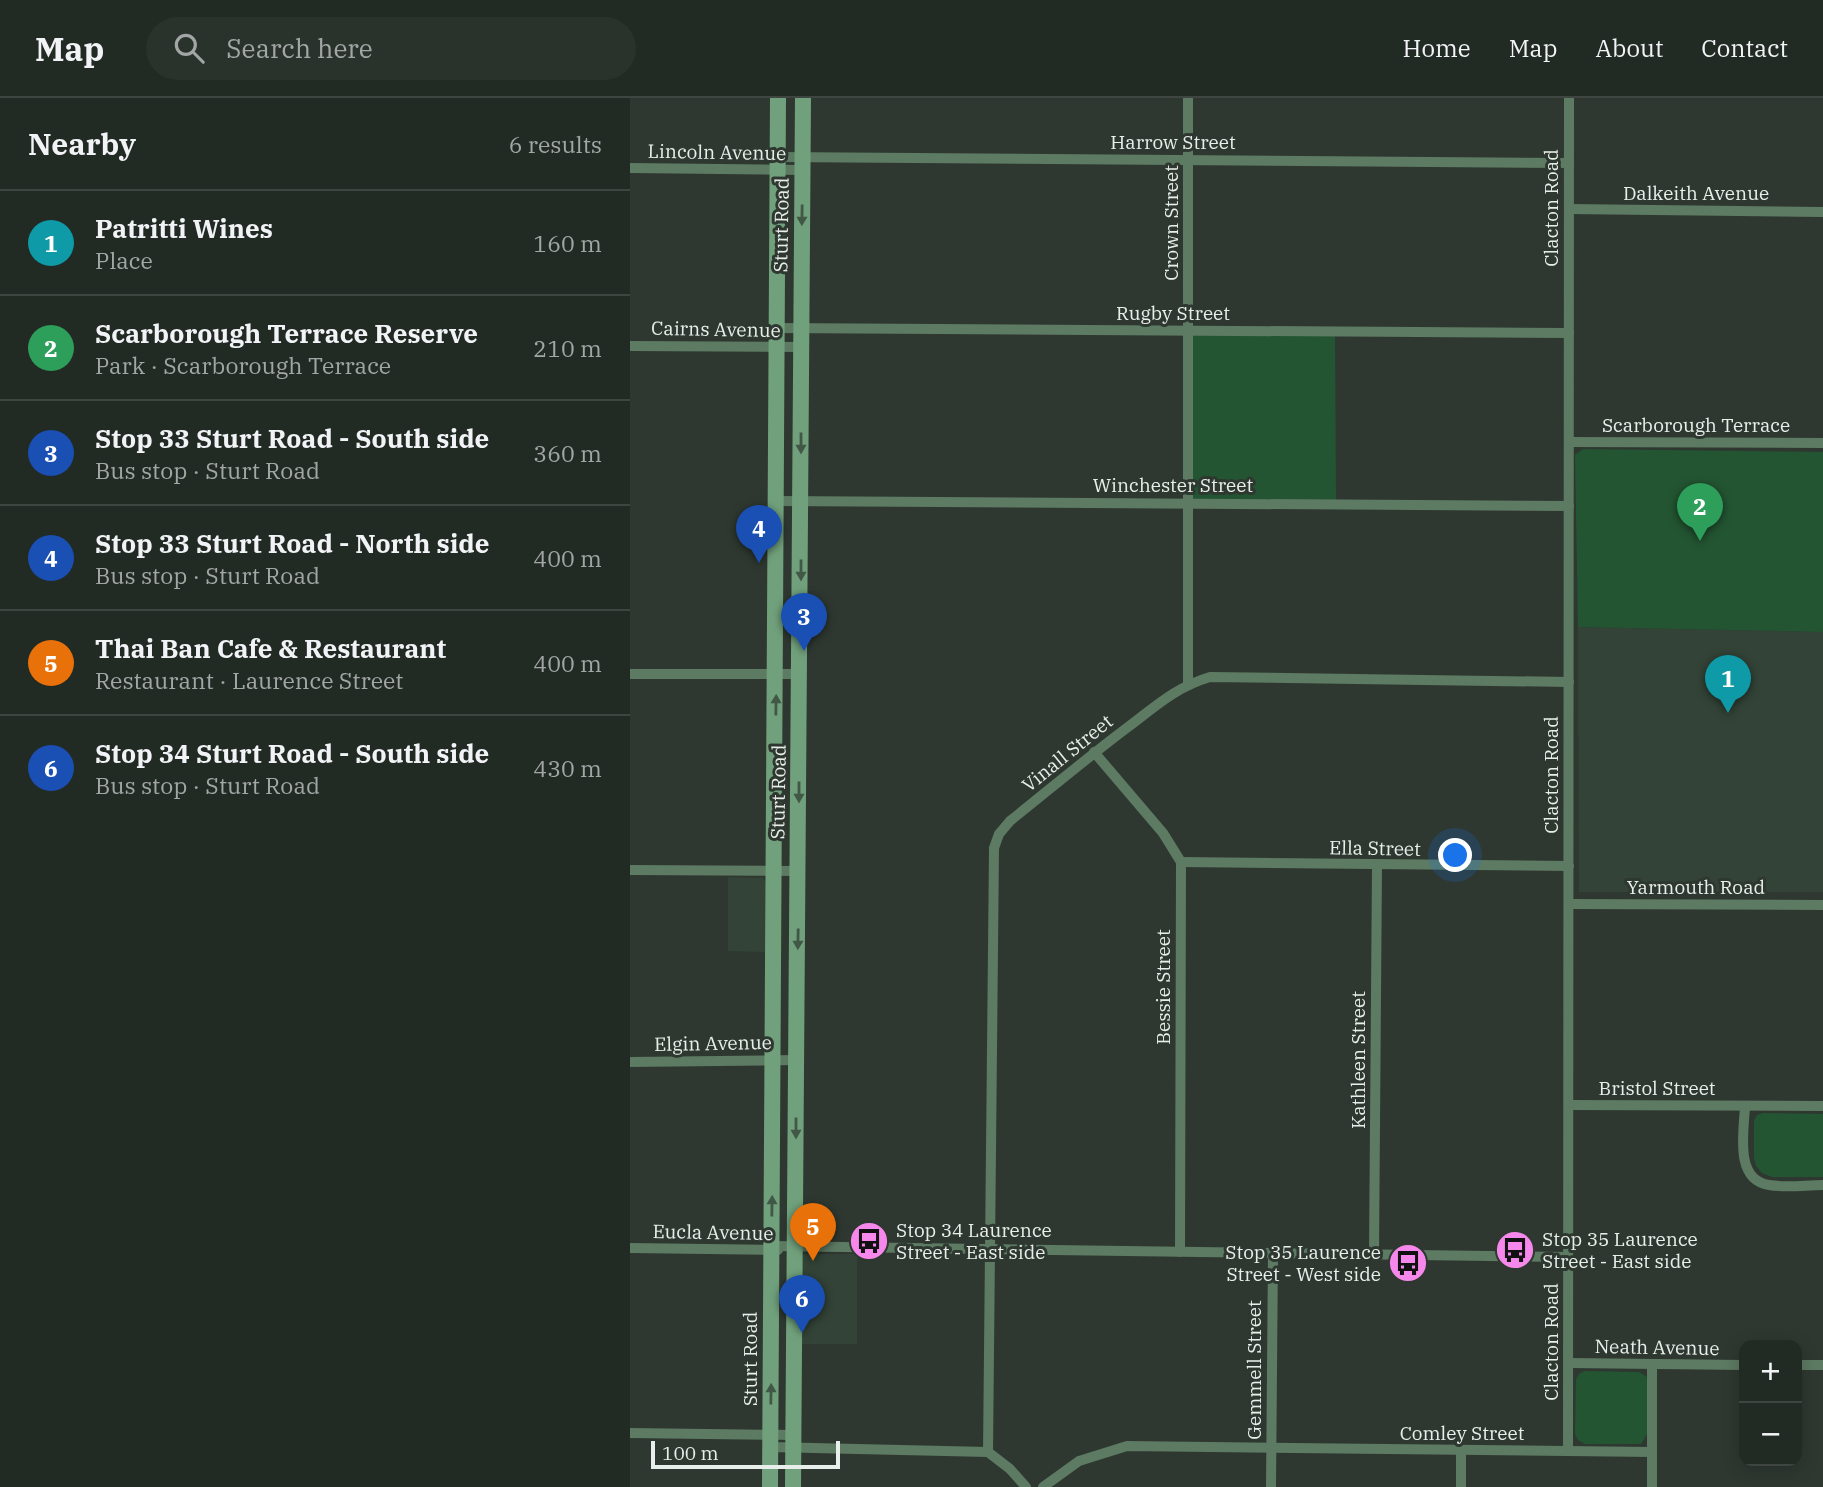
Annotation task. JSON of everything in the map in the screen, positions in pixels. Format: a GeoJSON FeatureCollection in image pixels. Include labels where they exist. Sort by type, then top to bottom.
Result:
{"type":"FeatureCollection","features":[{"type":"Feature","properties":{"kind":"main road","name":"Sturt Road"},"geometry":{"type":"LineString","coordinates":[[770,1487],[778,98]]}},
{"type":"Feature","properties":{"kind":"main road","name":"Sturt Road"},"geometry":{"type":"LineString","coordinates":[[793,1487],[803,98]]}},
{"type":"Feature","properties":{"kind":"street","name":"Crown Street"},"geometry":{"type":"LineString","coordinates":[[1188,98],[1188,684]]}},
{"type":"Feature","properties":{"kind":"street","name":"Clacton Road"},"geometry":{"type":"LineString","coordinates":[[1568,1451],[1569,98]]}},
{"type":"Feature","properties":{"kind":"street","name":"Harrow Street"},"geometry":{"type":"LineString","coordinates":[[803,164],[1188,160],[1569,163]]}},
{"type":"Feature","properties":{"kind":"street","name":"Lincoln Avenue"},"geometry":{"type":"LineString","coordinates":[[630,168],[803,164]]}},
{"type":"Feature","properties":{"kind":"street","name":"Dalkeith Avenue"},"geometry":{"type":"LineString","coordinates":[[1569,209],[1823,212]]}},
{"type":"Feature","properties":{"kind":"street","name":"Rugby Street"},"geometry":{"type":"LineString","coordinates":[[776,328],[1569,333]]}},
{"type":"Feature","properties":{"kind":"street","name":"Cairns Avenue"},"geometry":{"type":"LineString","coordinates":[[630,346],[801,347]]}},
{"type":"Feature","properties":{"kind":"street","name":"Scarborough Terrace"},"geometry":{"type":"LineString","coordinates":[[1569,442],[1823,443]]}},
{"type":"Feature","properties":{"kind":"street","name":"Winchester Street"},"geometry":{"type":"LineString","coordinates":[[776,501],[1569,506]]}},
{"type":"Feature","properties":{"kind":"street"},"geometry":{"type":"LineString","coordinates":[[630,674],[800,674]]}},
{"type":"Feature","properties":{"kind":"street","name":"Vinall Street"},"geometry":{"type":"LineString","coordinates":[[988,1452],[995,848],[999,834],[1010,821],[1094,752],[1188,684],[1210,677],[1569,682]]}},
{"type":"Feature","properties":{"kind":"street"},"geometry":{"type":"LineString","coordinates":[[1094,752],[1163,834],[1181,862]]}},
{"type":"Feature","properties":{"kind":"street","name":"Ella Street"},"geometry":{"type":"LineString","coordinates":[[1181,862],[1569,866]]}},
{"type":"Feature","properties":{"kind":"street","name":"Bessie Street"},"geometry":{"type":"LineString","coordinates":[[1180,1252],[1181,862]]}},
{"type":"Feature","properties":{"kind":"street","name":"Kathleen Street"},"geometry":{"type":"LineString","coordinates":[[1374,1254],[1377,866]]}},
{"type":"Feature","properties":{"kind":"street"},"geometry":{"type":"LineString","coordinates":[[630,870],[799,870]]}},
{"type":"Feature","properties":{"kind":"street","name":"Yarmouth Road"},"geometry":{"type":"LineString","coordinates":[[1569,904],[1823,905]]}},
{"type":"Feature","properties":{"kind":"street","name":"Elgin Avenue"},"geometry":{"type":"LineString","coordinates":[[630,1062],[796,1060]]}},
{"type":"Feature","properties":{"kind":"street","name":"Bristol Street"},"geometry":{"type":"LineString","coordinates":[[1569,1105],[1823,1107]]}},
{"type":"Feature","properties":{"kind":"street"},"geometry":{"type":"LineString","coordinates":[[1745,1106],[1744,1159],[1747,1171],[1756,1181],[1768,1185],[1823,1185]]}},
{"type":"Feature","properties":{"kind":"street","name":"Eucla Avenue"},"geometry":{"type":"LineString","coordinates":[[630,1248],[990,1249],[1569,1257]]}},
{"type":"Feature","properties":{"kind":"street","name":"Gemmell Street"},"geometry":{"type":"LineString","coordinates":[[1271,1487],[1273,1253]]}},
{"type":"Feature","properties":{"kind":"street","name":"Neath Avenue"},"geometry":{"type":"LineString","coordinates":[[1569,1363],[1739,1365]]}},
{"type":"Feature","properties":{"kind":"street"},"geometry":{"type":"LineString","coordinates":[[1652,1365],[1652,1487]]}},
{"type":"Feature","properties":{"kind":"street"},"geometry":{"type":"LineString","coordinates":[[1802,1365],[1823,1365]]}},
{"type":"Feature","properties":{"kind":"street"},"geometry":{"type":"LineString","coordinates":[[630,1433],[988,1452],[1010,1469],[1026,1487]]}},
{"type":"Feature","properties":{"kind":"street","name":"Comley Street"},"geometry":{"type":"LineString","coordinates":[[1043,1487],[1079,1461],[1118,1447],[1652,1452]]}},
{"type":"Feature","properties":{"kind":"street"},"geometry":{"type":"LineString","coordinates":[[1461,1450],[1461,1487]]}},
{"type":"Feature","properties":{"kind":"shaded area"},"geometry":{"type":"Polygon","coordinates":[[[1578,627],[1823,632],[1823,892],[1579,892],[1578,627]]]}},
{"type":"Feature","properties":{"kind":"shaded area"},"geometry":{"type":"Polygon","coordinates":[[[728,877],[763,878],[768,885],[767,952],[728,951],[728,877]]]}},
{"type":"Feature","properties":{"kind":"shaded area"},"geometry":{"type":"Polygon","coordinates":[[[800,1254],[857,1254],[857,1344],[800,1344],[800,1254]]]}},
{"type":"Feature","properties":{"kind":"green space"},"geometry":{"type":"Polygon","coordinates":[[[1188,333],[1335,334],[1336,500],[1188,500],[1188,333]]]}},
{"type":"Feature","properties":{"kind":"green space"},"geometry":{"type":"Polygon","coordinates":[[[1583,449],[1823,452],[1823,632],[1578,627],[1575,455],[1583,449]]]}},
{"type":"Feature","properties":{"kind":"green space"},"geometry":{"type":"Polygon","coordinates":[[[1823,1114],[1823,1177],[1772,1177],[1762,1173],[1754,1158],[1754,1121],[1757,1115],[1823,1114]]]}},
{"type":"Feature","properties":{"kind":"green space"},"geometry":{"type":"Polygon","coordinates":[[[1584,1371],[1639,1372],[1647,1377],[1647,1434],[1641,1444],[1585,1444],[1578,1440],[1575,1434],[1576,1379],[1584,1371]]]}},
{"type":"Feature","properties":{"kind":"place","name":"Scarborough Terrace Reserve"},"geometry":{"type":"Point","coordinates":[1700,541]}},
{"type":"Feature","properties":{"kind":"place","name":"Stop 33 Sturt Road - North side"},"geometry":{"type":"Point","coordinates":[759,563]}},
{"type":"Feature","properties":{"kind":"place","name":"Stop 33 Sturt Road - South side"},"geometry":{"type":"Point","coordinates":[804,651]}},
{"type":"Feature","properties":{"kind":"place","name":"Patritti Wines"},"geometry":{"type":"Point","coordinates":[1728,713]}},
{"type":"Feature","properties":{"kind":"place","name":"Stop 34 Laurence Street - East side"},"geometry":{"type":"Point","coordinates":[869,1241]}},
{"type":"Feature","properties":{"kind":"place","name":"Stop 35 Laurence Street - East side"},"geometry":{"type":"Point","coordinates":[1515,1250]}},
{"type":"Feature","properties":{"kind":"place","name":"Thai Ban Cafe & Restaurant"},"geometry":{"type":"Point","coordinates":[813,1261]}},
{"type":"Feature","properties":{"kind":"place","name":"Stop 35 Laurence Street - West side"},"geometry":{"type":"Point","coordinates":[1408,1263]}},
{"type":"Feature","properties":{"kind":"place","name":"Stop 34 Sturt Road - South side"},"geometry":{"type":"Point","coordinates":[802,1333]}}]}
